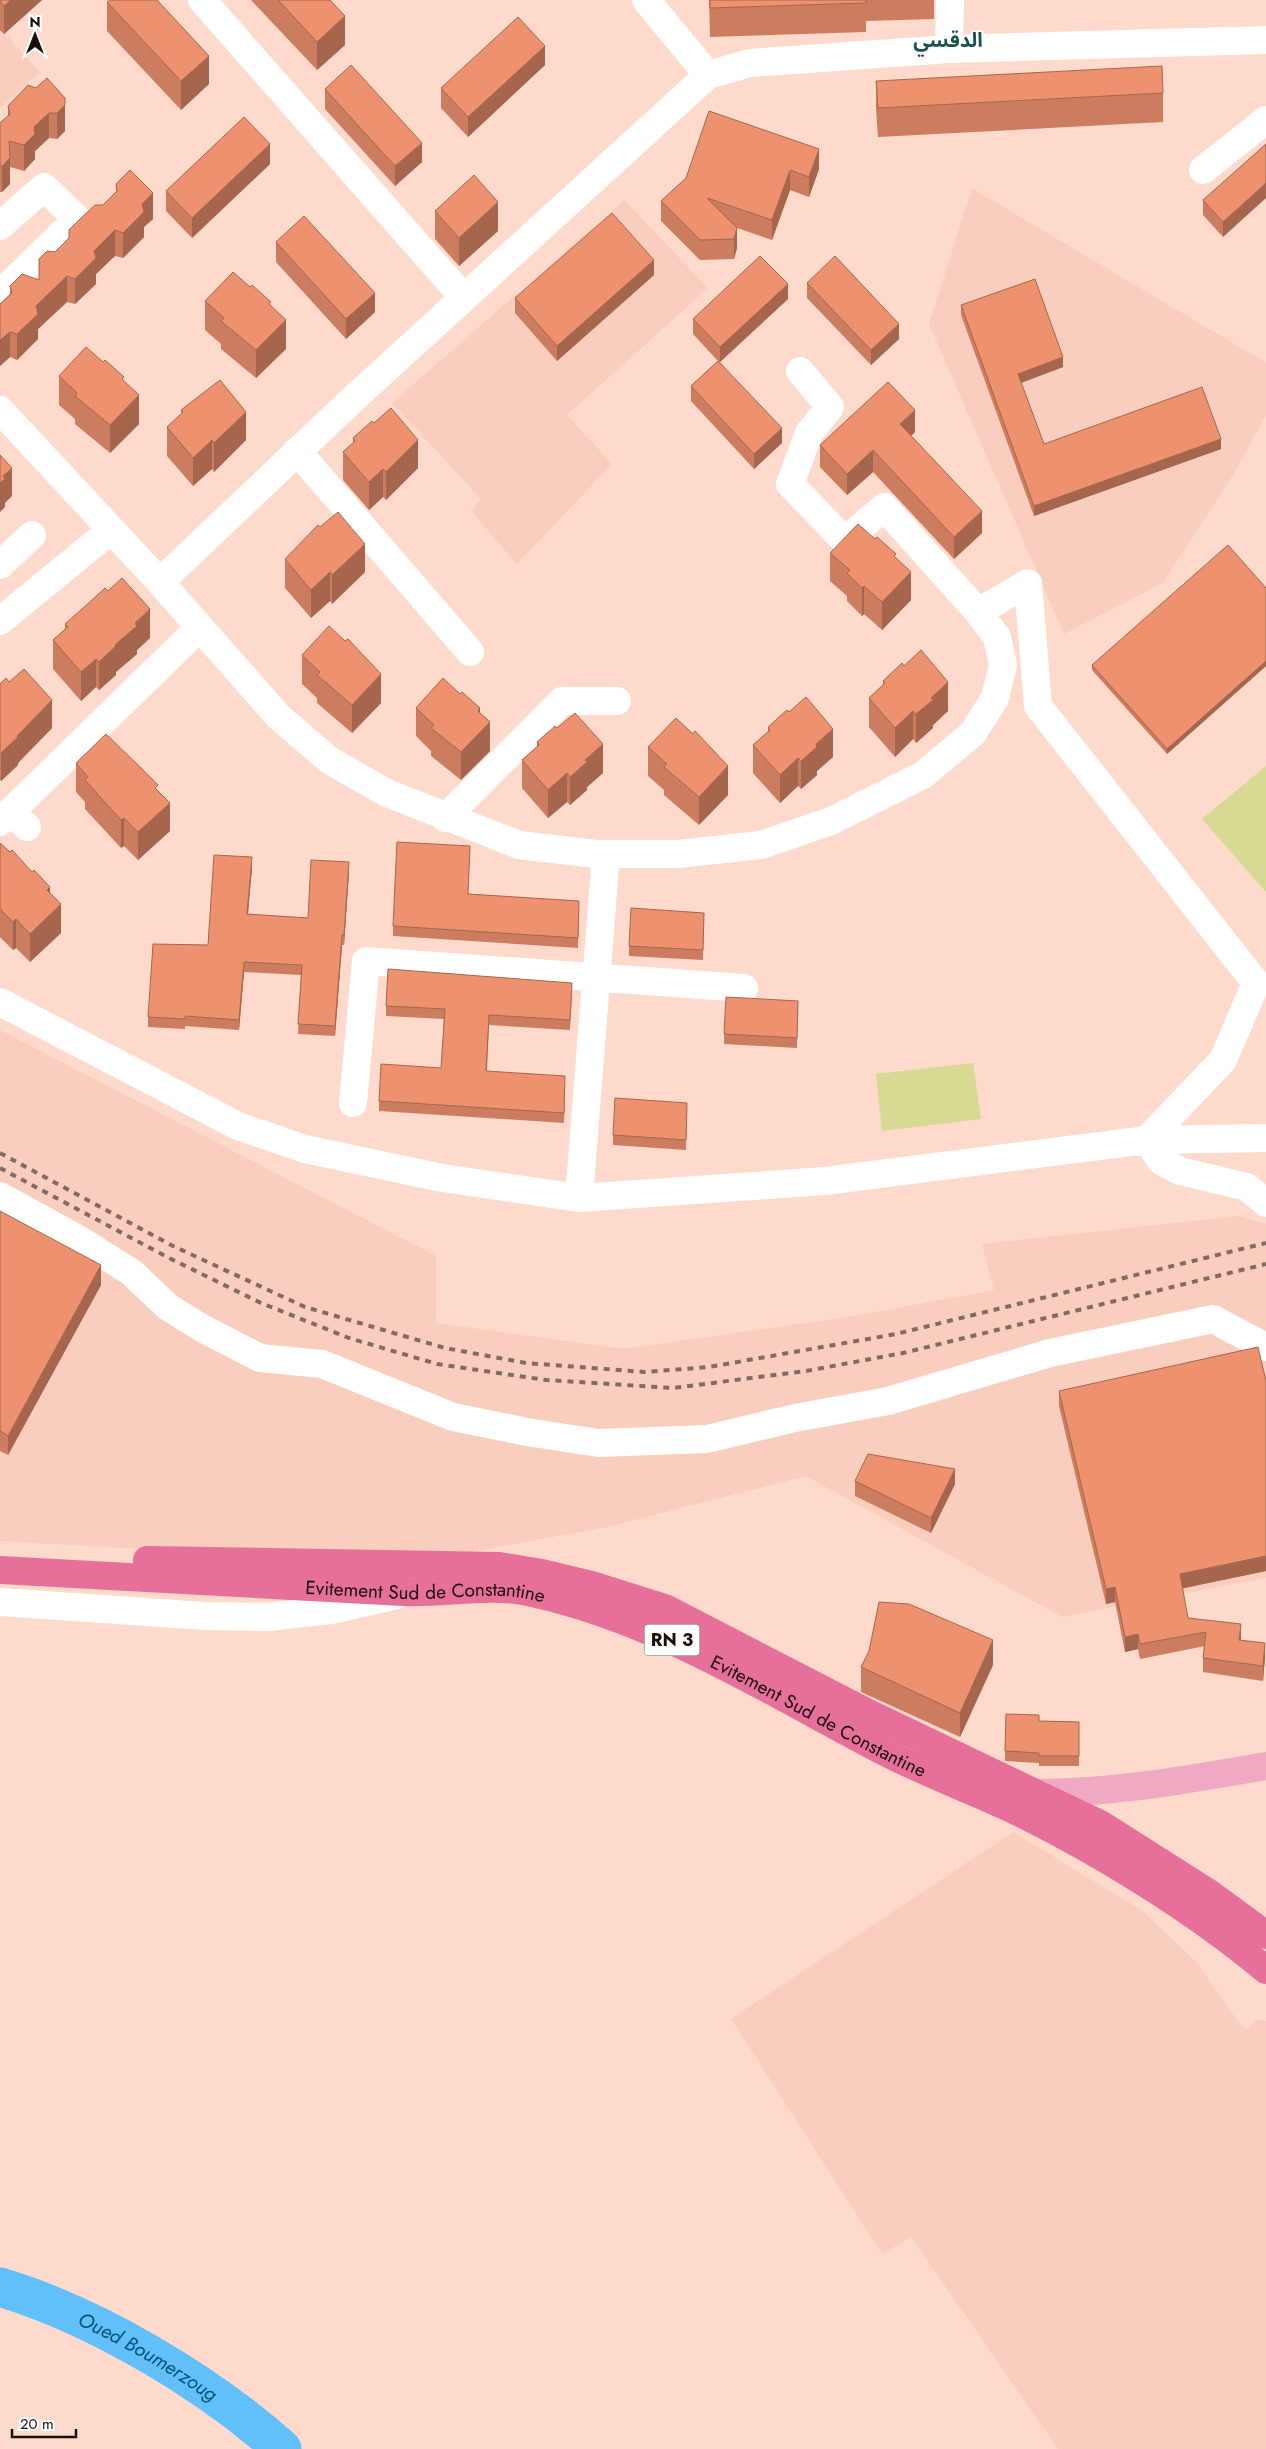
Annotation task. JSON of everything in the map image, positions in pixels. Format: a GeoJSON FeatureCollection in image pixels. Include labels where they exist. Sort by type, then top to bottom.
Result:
{"type":"FeatureCollection","features":[{"type":"Feature","properties":{"kind":"highway","name":"Evitement Sud de Constantine"},"geometry":{"type":"LineString","coordinates":[[0,1552],[129,1560],[499,1566],[542,1573],[665,1608],[868,1713],[1102,1825],[1209,1893],[1266,1934]]}},
{"type":"Feature","properties":{"kind":"highway","name":"Evitement Sud de Constantine"},"geometry":{"type":"LineString","coordinates":[[0,1570],[410,1592],[490,1588],[530,1592],[599,1612],[688,1647],[885,1752],[1014,1810],[1107,1860],[1234,1942],[1266,1970]]}},
{"type":"Feature","properties":{"kind":"main road"},"geometry":{"type":"LineString","coordinates":[[1037,1793],[1086,1793],[1144,1787],[1266,1766]]}},
{"type":"Feature","properties":{"kind":"street"},"geometry":{"type":"LineString","coordinates":[[202,0],[464,298]]}},
{"type":"Feature","properties":{"kind":"street"},"geometry":{"type":"LineString","coordinates":[[646,0],[708,75]]}},
{"type":"Feature","properties":{"kind":"street"},"geometry":{"type":"LineString","coordinates":[[949,49],[950,0]]}},
{"type":"Feature","properties":{"kind":"street"},"geometry":{"type":"LineString","coordinates":[[160,582],[297,451],[708,75],[750,63],[949,49],[1266,40]]}},
{"type":"Feature","properties":{"kind":"street"},"geometry":{"type":"LineString","coordinates":[[1204,170],[1266,120]]}},
{"type":"Feature","properties":{"kind":"street"},"geometry":{"type":"LineString","coordinates":[[0,226],[44,187],[77,218],[0,294]]}},
{"type":"Feature","properties":{"kind":"street"},"geometry":{"type":"LineString","coordinates":[[0,410],[160,582],[278,716],[329,760],[387,793],[445,818],[519,845],[606,854],[678,854],[761,845],[831,821],[923,775],[973,733],[995,698],[1002,665],[997,637],[978,612],[884,507],[845,541],[790,484],[809,434],[830,407],[800,371]]}},
{"type":"Feature","properties":{"kind":"street"},"geometry":{"type":"LineString","coordinates":[[297,451],[470,652]]}},
{"type":"Feature","properties":{"kind":"street"},"geometry":{"type":"LineString","coordinates":[[0,621],[111,530]]}},
{"type":"Feature","properties":{"kind":"street"},"geometry":{"type":"LineString","coordinates":[[0,564],[32,535]]}},
{"type":"Feature","properties":{"kind":"street"},"geometry":{"type":"LineString","coordinates":[[978,612],[1028,583],[1038,706],[1256,983],[1223,1060],[1147,1140]]}},
{"type":"Feature","properties":{"kind":"street"},"geometry":{"type":"LineString","coordinates":[[13,820],[199,628]]}},
{"type":"Feature","properties":{"kind":"street"},"geometry":{"type":"LineString","coordinates":[[445,818],[562,700],[617,700]]}},
{"type":"Feature","properties":{"kind":"street"},"geometry":{"type":"LineString","coordinates":[[579,1198],[606,854]]}},
{"type":"Feature","properties":{"kind":"street"},"geometry":{"type":"LineString","coordinates":[[353,1103],[366,961],[744,988]]}},
{"type":"Feature","properties":{"kind":"street"},"geometry":{"type":"LineString","coordinates":[[0,1002],[238,1126],[305,1149],[442,1178],[579,1198],[825,1181],[1147,1140],[1266,1138]]}},
{"type":"Feature","properties":{"kind":"street"},"geometry":{"type":"LineString","coordinates":[[1147,1140],[1161,1161],[1180,1171],[1248,1187],[1266,1203]]}},
{"type":"Feature","properties":{"kind":"street"},"geometry":{"type":"LineString","coordinates":[[0,1196],[80,1240],[131,1272],[168,1308],[260,1358],[322,1364],[453,1417],[527,1432],[598,1443],[707,1439],[795,1418],[888,1401],[1050,1353],[1214,1319],[1266,1347]]}},
{"type":"Feature","properties":{"kind":"street"},"geometry":{"type":"LineString","coordinates":[[0,1602],[204,1616],[268,1616],[331,1610],[410,1592]]}},
{"type":"Feature","properties":{"kind":"shaded area"},"geometry":{"type":"Polygon","coordinates":[[[0,28],[40,72],[0,108],[0,28]]]}},
{"type":"Feature","properties":{"kind":"shaded area"},"geometry":{"type":"Polygon","coordinates":[[[972,188],[1266,363],[1266,415],[1235,472],[1163,583],[1064,634],[929,324],[972,188]]]}},
{"type":"Feature","properties":{"kind":"shaded area"},"geometry":{"type":"Polygon","coordinates":[[[624,200],[708,288],[567,415],[612,464],[517,564],[471,511],[481,499],[392,403],[624,200]]]}},
{"type":"Feature","properties":{"kind":"shaded area"},"geometry":{"type":"Polygon","coordinates":[[[0,1030],[436,1256],[436,1323],[624,1349],[849,1317],[994,1290],[982,1244],[1240,1216],[1266,1224],[1266,1578],[1062,1617],[806,1476],[607,1527],[466,1553],[390,1563],[0,1541],[0,1030]]]}},
{"type":"Feature","properties":{"kind":"shaded area"},"geometry":{"type":"Polygon","coordinates":[[[1013,1832],[1143,1911],[1197,1963],[1242,2027],[1249,2029],[1256,2019],[1266,2021],[1266,2449],[1058,2449],[911,2237],[882,2254],[731,2019],[1013,1832]]]}},
{"type":"Feature","properties":{"kind":"green space"},"geometry":{"type":"Polygon","coordinates":[[[1266,766],[1266,892],[1202,819],[1266,766]]]}},
{"type":"Feature","properties":{"kind":"green space"},"geometry":{"type":"Polygon","coordinates":[[[973,1063],[981,1119],[882,1131],[876,1074],[973,1063]]]}},
{"type":"Feature","properties":{"kind":"building"},"geometry":{"type":"Polygon","coordinates":[[[0,0],[11,0],[4,6],[0,0]]]}},
{"type":"Feature","properties":{"kind":"building"},"geometry":{"type":"Polygon","coordinates":[[[110,0],[157,0],[209,56],[181,81],[107,2],[110,0]]]}},
{"type":"Feature","properties":{"kind":"building"},"geometry":{"type":"Polygon","coordinates":[[[278,0],[330,0],[345,16],[317,42],[278,0]]]}},
{"type":"Feature","properties":{"kind":"building"},"geometry":{"type":"Polygon","coordinates":[[[710,0],[866,0],[866,3],[710,8],[710,0]]]}},
{"type":"Feature","properties":{"kind":"building"},"geometry":{"type":"Polygon","coordinates":[[[518,17],[545,46],[468,117],[441,88],[518,17]]]}},
{"type":"Feature","properties":{"kind":"building"},"geometry":{"type":"Polygon","coordinates":[[[351,65],[422,143],[395,166],[325,89],[351,65]]]}},
{"type":"Feature","properties":{"kind":"building"},"geometry":{"type":"Polygon","coordinates":[[[1162,66],[1163,93],[878,108],[876,81],[1162,66]]]}},
{"type":"Feature","properties":{"kind":"building"},"geometry":{"type":"Polygon","coordinates":[[[47,78],[65,98],[65,105],[57,113],[49,113],[34,127],[35,134],[24,145],[9,141],[10,158],[0,166],[0,123],[10,114],[8,106],[28,85],[36,88],[47,78]]]}},
{"type":"Feature","properties":{"kind":"building"},"geometry":{"type":"Polygon","coordinates":[[[709,111],[819,149],[809,177],[790,170],[772,220],[707,198],[737,228],[734,239],[700,240],[661,201],[686,178],[709,111]]]}},
{"type":"Feature","properties":{"kind":"building"},"geometry":{"type":"Polygon","coordinates":[[[244,117],[270,144],[192,218],[166,191],[244,117]]]}},
{"type":"Feature","properties":{"kind":"building"},"geometry":{"type":"Polygon","coordinates":[[[1266,144],[1266,183],[1223,222],[1203,200],[1266,144]]]}},
{"type":"Feature","properties":{"kind":"building"},"geometry":{"type":"Polygon","coordinates":[[[130,170],[153,193],[142,204],[144,212],[123,233],[115,230],[94,251],[96,258],[75,279],[67,276],[36,306],[38,314],[17,334],[10,332],[0,340],[0,304],[12,293],[10,286],[22,274],[39,280],[39,259],[47,251],[55,252],[69,238],[69,230],[80,219],[95,205],[103,205],[117,191],[116,184],[130,170]]]}},
{"type":"Feature","properties":{"kind":"building"},"geometry":{"type":"Polygon","coordinates":[[[474,175],[498,202],[459,238],[435,211],[474,175]]]}},
{"type":"Feature","properties":{"kind":"building"},"geometry":{"type":"Polygon","coordinates":[[[612,213],[654,260],[557,346],[515,298],[612,213]]]}},
{"type":"Feature","properties":{"kind":"building"},"geometry":{"type":"Polygon","coordinates":[[[304,216],[375,293],[346,319],[276,242],[304,216]]]}},
{"type":"Feature","properties":{"kind":"building"},"geometry":{"type":"Polygon","coordinates":[[[760,256],[788,284],[720,347],[693,319],[760,256]]]}},
{"type":"Feature","properties":{"kind":"building"},"geometry":{"type":"Polygon","coordinates":[[[835,256],[899,324],[871,350],[807,283],[835,256]]]}},
{"type":"Feature","properties":{"kind":"building"},"geometry":{"type":"Polygon","coordinates":[[[233,272],[250,287],[252,285],[271,302],[269,304],[286,320],[256,350],[221,321],[224,318],[205,301],[233,272]]]}},
{"type":"Feature","properties":{"kind":"building"},"geometry":{"type":"Polygon","coordinates":[[[1035,279],[1063,357],[1018,374],[1044,444],[1202,387],[1221,439],[1034,506],[961,305],[1035,279]]]}},
{"type":"Feature","properties":{"kind":"building"},"geometry":{"type":"Polygon","coordinates":[[[86,347],[103,362],[105,360],[124,377],[122,379],[139,395],[110,425],[75,396],[77,393],[59,376],[86,347]]]}},
{"type":"Feature","properties":{"kind":"building"},"geometry":{"type":"Polygon","coordinates":[[[718,361],[782,428],[754,454],[691,386],[718,361]]]}},
{"type":"Feature","properties":{"kind":"building"},"geometry":{"type":"Polygon","coordinates":[[[220,380],[246,412],[214,443],[212,440],[193,458],[167,427],[183,412],[181,410],[220,380]]]}},
{"type":"Feature","properties":{"kind":"building"},"geometry":{"type":"Polygon","coordinates":[[[888,382],[915,410],[900,424],[982,511],[954,537],[873,450],[847,474],[820,445],[888,382]]]}},
{"type":"Feature","properties":{"kind":"building"},"geometry":{"type":"Polygon","coordinates":[[[391,408],[418,440],[386,472],[383,469],[369,482],[343,452],[355,441],[353,438],[372,421],[374,423],[391,408]]]}},
{"type":"Feature","properties":{"kind":"building"},"geometry":{"type":"Polygon","coordinates":[[[0,455],[12,468],[3,476],[5,479],[0,483],[0,455]]]}},
{"type":"Feature","properties":{"kind":"building"},"geometry":{"type":"Polygon","coordinates":[[[338,512],[365,544],[332,575],[330,572],[311,590],[285,559],[318,525],[320,527],[338,512]]]}},
{"type":"Feature","properties":{"kind":"building"},"geometry":{"type":"Polygon","coordinates":[[[858,524],[875,539],[877,537],[896,554],[894,556],[911,572],[882,602],[864,586],[862,588],[847,573],[850,570],[830,553],[858,524]]]}},
{"type":"Feature","properties":{"kind":"building"},"geometry":{"type":"Polygon","coordinates":[[[1228,545],[1266,588],[1266,661],[1167,749],[1092,665],[1228,545]]]}},
{"type":"Feature","properties":{"kind":"building"},"geometry":{"type":"Polygon","coordinates":[[[122,578],[150,609],[135,623],[137,626],[99,662],[96,659],[81,672],[53,640],[68,627],[65,624],[105,588],[108,591],[122,578]]]}},
{"type":"Feature","properties":{"kind":"building"},"geometry":{"type":"Polygon","coordinates":[[[329,626],[345,641],[348,639],[381,674],[352,705],[317,675],[320,672],[302,655],[329,626]]]}},
{"type":"Feature","properties":{"kind":"building"},"geometry":{"type":"Polygon","coordinates":[[[921,650],[948,682],[931,698],[933,700],[916,714],[913,711],[895,728],[869,698],[902,663],[904,666],[921,650]]]}},
{"type":"Feature","properties":{"kind":"building"},"geometry":{"type":"Polygon","coordinates":[[[24,669],[52,700],[1,753],[0,684],[6,678],[9,682],[24,669]]]}},
{"type":"Feature","properties":{"kind":"building"},"geometry":{"type":"Polygon","coordinates":[[[443,678],[460,694],[462,692],[480,708],[478,711],[490,722],[461,752],[431,728],[434,725],[416,708],[443,678]]]}},
{"type":"Feature","properties":{"kind":"building"},"geometry":{"type":"Polygon","coordinates":[[[806,697],[833,729],[801,761],[798,758],[780,775],[753,745],[770,730],[768,727],[787,710],[789,712],[806,697]]]}},
{"type":"Feature","properties":{"kind":"building"},"geometry":{"type":"Polygon","coordinates":[[[575,713],[603,744],[570,777],[567,773],[548,790],[522,760],[539,745],[537,742],[555,726],[557,728],[575,713]]]}},
{"type":"Feature","properties":{"kind":"building"},"geometry":{"type":"Polygon","coordinates":[[[676,718],[693,734],[695,731],[728,766],[699,797],[664,767],[667,764],[648,747],[676,718]]]}},
{"type":"Feature","properties":{"kind":"building"},"geometry":{"type":"Polygon","coordinates":[[[106,734],[158,785],[155,788],[170,803],[138,832],[124,818],[121,820],[85,780],[88,777],[76,763],[106,734]]]}},
{"type":"Feature","properties":{"kind":"building"},"geometry":{"type":"Polygon","coordinates":[[[397,842],[470,846],[468,894],[579,901],[578,938],[393,926],[397,842]]]}},
{"type":"Feature","properties":{"kind":"building"},"geometry":{"type":"Polygon","coordinates":[[[0,843],[10,852],[12,850],[32,872],[34,870],[50,887],[47,890],[61,904],[30,934],[16,919],[13,922],[0,909],[0,843]]]}},
{"type":"Feature","properties":{"kind":"building"},"geometry":{"type":"Polygon","coordinates":[[[214,855],[252,857],[247,914],[308,918],[311,860],[349,862],[335,1026],[298,1024],[302,965],[244,962],[239,1020],[185,1016],[185,1019],[148,1017],[153,944],[208,945],[214,855]]]}},
{"type":"Feature","properties":{"kind":"building"},"geometry":{"type":"Polygon","coordinates":[[[631,908],[704,913],[703,950],[629,946],[631,908]]]}},
{"type":"Feature","properties":{"kind":"building"},"geometry":{"type":"Polygon","coordinates":[[[388,969],[572,983],[570,1020],[489,1015],[486,1071],[565,1076],[564,1113],[379,1101],[381,1064],[441,1068],[445,1009],[386,1006],[388,969]]]}},
{"type":"Feature","properties":{"kind":"building"},"geometry":{"type":"Polygon","coordinates":[[[726,997],[798,1001],[797,1038],[724,1034],[726,997]]]}},
{"type":"Feature","properties":{"kind":"building"},"geometry":{"type":"Polygon","coordinates":[[[615,1098],[687,1103],[686,1140],[613,1135],[615,1098]]]}},
{"type":"Feature","properties":{"kind":"building"},"geometry":{"type":"Polygon","coordinates":[[[0,1211],[101,1265],[8,1436],[0,1431],[0,1211]]]}},
{"type":"Feature","properties":{"kind":"building"},"geometry":{"type":"Polygon","coordinates":[[[1258,1347],[1266,1381],[1266,1556],[1180,1574],[1188,1618],[1241,1624],[1239,1640],[1265,1643],[1263,1666],[1203,1658],[1206,1632],[1140,1644],[1138,1634],[1125,1637],[1115,1587],[1106,1589],[1059,1391],[1258,1347]]]}},
{"type":"Feature","properties":{"kind":"building"},"geometry":{"type":"Polygon","coordinates":[[[868,1454],[955,1469],[931,1518],[855,1481],[868,1454]]]}},
{"type":"Feature","properties":{"kind":"building"},"geometry":{"type":"Polygon","coordinates":[[[879,1602],[909,1604],[993,1640],[960,1713],[861,1667],[869,1651],[879,1602]]]}},
{"type":"Feature","properties":{"kind":"building"},"geometry":{"type":"Polygon","coordinates":[[[1006,1714],[1039,1715],[1039,1721],[1079,1722],[1079,1756],[1039,1756],[1039,1753],[1005,1751],[1006,1714]]]}},
{"type":"Feature","properties":{"kind":"waterway","name":"Oued Boumerzoug"},"geometry":{"type":"LineString","coordinates":[[0,2287],[74,2315],[112,2333],[149,2354],[220,2400],[282,2449]]}},
{"type":"Feature","properties":{"kind":"railway"},"geometry":{"type":"LineString","coordinates":[[0,1153],[173,1246],[305,1307],[445,1348],[526,1363],[645,1372],[709,1367],[896,1334],[1266,1243]]}},
{"type":"Feature","properties":{"kind":"railway"},"geometry":{"type":"LineString","coordinates":[[0,1168],[169,1258],[261,1303],[349,1338],[437,1364],[546,1380],[673,1388],[806,1371],[903,1353],[1266,1264]]}},
{"type":"Feature","properties":{"kind":"district","name":"الدقسي"},"geometry":{"type":"Point","coordinates":[948,40]}}]}
